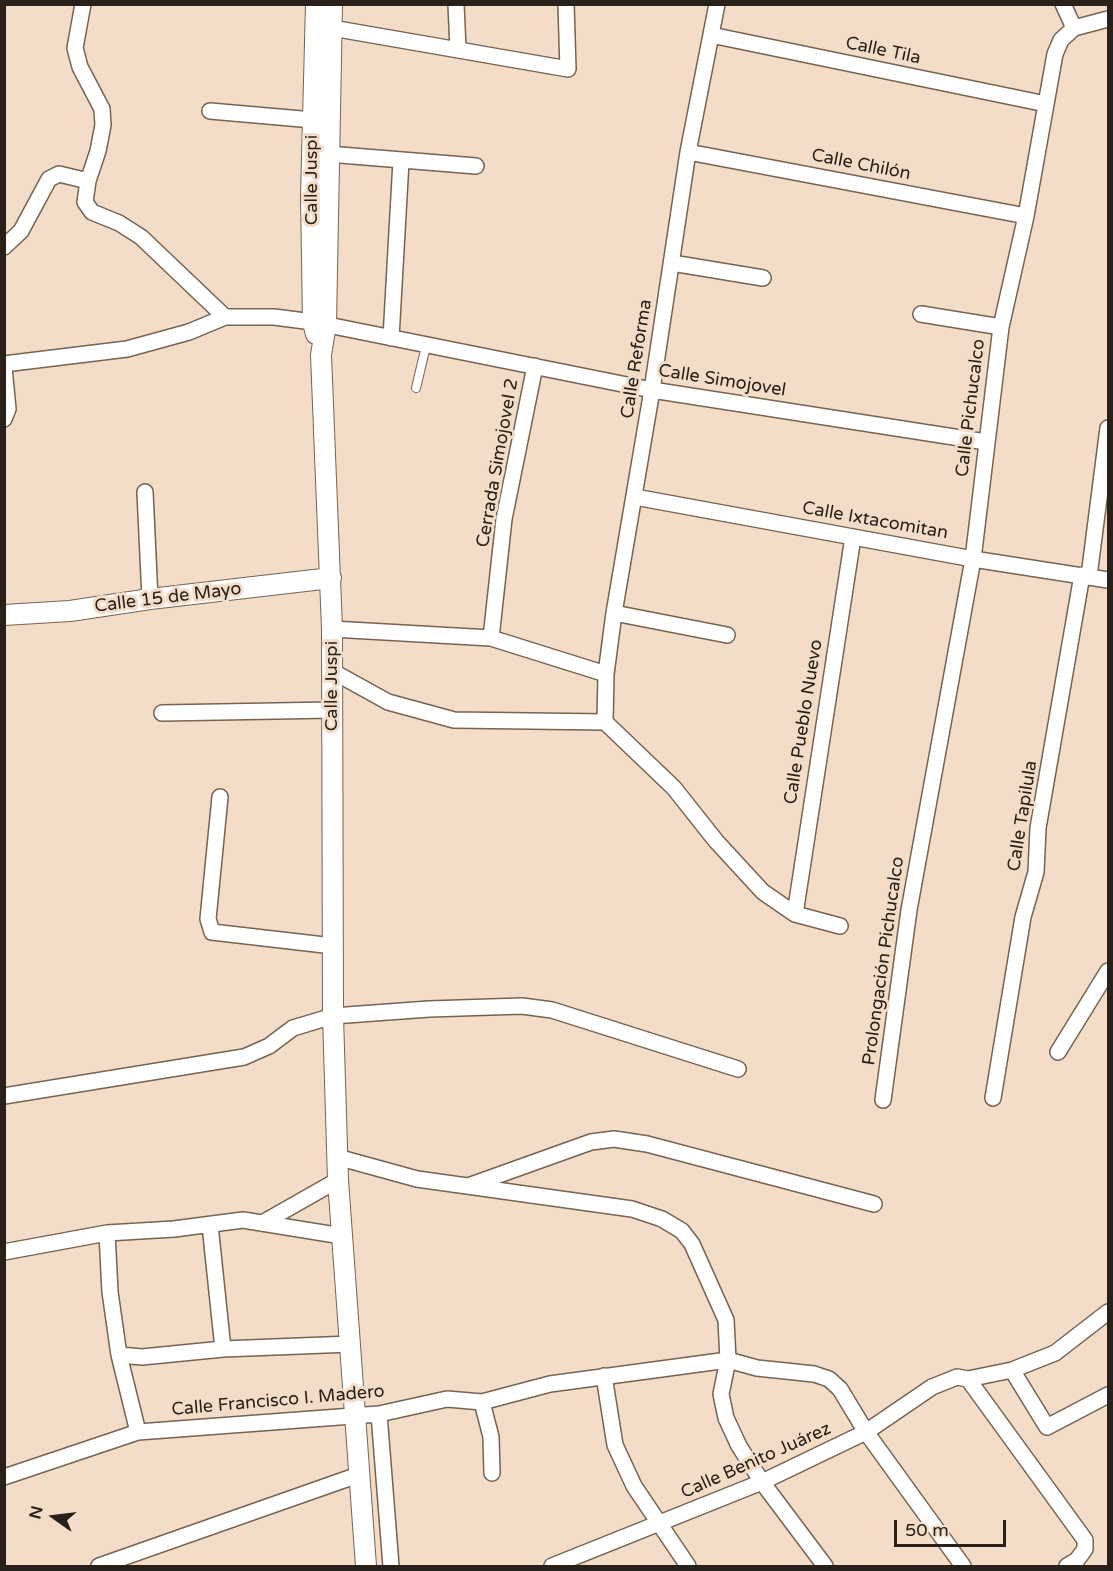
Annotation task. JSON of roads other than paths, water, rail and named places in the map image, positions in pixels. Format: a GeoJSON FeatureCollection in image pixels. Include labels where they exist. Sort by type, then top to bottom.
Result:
{"type":"FeatureCollection","features":[{"type":"Feature","properties":{"kind":"street"},"geometry":{"type":"LineString","coordinates":[[4,419],[8,409],[4,366],[127,349],[189,332],[225,317],[141,237],[119,223],[92,212],[85,202],[88,180],[103,125],[102,109],[80,67],[75,48],[83,4]]}},
{"type":"Feature","properties":{"kind":"street","name":"Calle Juspi"},"geometry":{"type":"LineString","coordinates":[[316,4],[313,120],[319,323],[331,578],[333,1016],[337,1157],[366,1566]]}},
{"type":"Feature","properties":{"kind":"street","name":"Calle Juspi"},"geometry":{"type":"LineString","coordinates":[[319,323],[328,154],[332,4]]}},
{"type":"Feature","properties":{"kind":"street"},"geometry":{"type":"LineString","coordinates":[[456,4],[458,49]]}},
{"type":"Feature","properties":{"kind":"street"},"geometry":{"type":"LineString","coordinates":[[332,28],[567,69],[566,4]]}},
{"type":"Feature","properties":{"kind":"street","name":"Calle Reforma"},"geometry":{"type":"LineString","coordinates":[[605,722],[606,674],[614,612],[635,497],[688,152],[717,4]]}},
{"type":"Feature","properties":{"kind":"street"},"geometry":{"type":"LineString","coordinates":[[1063,4],[1074,28],[1108,19]]}},
{"type":"Feature","properties":{"kind":"street","name":"Calle Pichucalco"},"geometry":{"type":"LineString","coordinates":[[922,827],[973,559],[1001,327],[1026,216],[1055,54],[1061,40],[1074,28]]}},
{"type":"Feature","properties":{"kind":"street","name":"Calle Tila"},"geometry":{"type":"LineString","coordinates":[[711,35],[1047,104]]}},
{"type":"Feature","properties":{"kind":"street"},"geometry":{"type":"LineString","coordinates":[[210,111],[313,120]]}},
{"type":"Feature","properties":{"kind":"street","name":"Calle Chilón"},"geometry":{"type":"LineString","coordinates":[[688,152],[1026,216]]}},
{"type":"Feature","properties":{"kind":"street"},"geometry":{"type":"LineString","coordinates":[[328,154],[476,166]]}},
{"type":"Feature","properties":{"kind":"street"},"geometry":{"type":"LineString","coordinates":[[391,338],[401,161]]}},
{"type":"Feature","properties":{"kind":"street"},"geometry":{"type":"LineString","coordinates":[[4,247],[21,231],[49,179],[59,174],[88,180]]}},
{"type":"Feature","properties":{"kind":"street"},"geometry":{"type":"LineString","coordinates":[[672,263],[762,278]]}},
{"type":"Feature","properties":{"kind":"street"},"geometry":{"type":"LineString","coordinates":[[921,314],[1001,327]]}},
{"type":"Feature","properties":{"kind":"street","name":"Calle Simojovel"},"geometry":{"type":"LineString","coordinates":[[225,317],[274,317],[319,323],[652,390],[986,442]]}},
{"type":"Feature","properties":{"kind":"street","name":"Cerrada Simojovel 2"},"geometry":{"type":"LineString","coordinates":[[491,638],[504,519],[535,366]]}},
{"type":"Feature","properties":{"kind":"street","name":"Calle Tapilula"},"geometry":{"type":"LineString","coordinates":[[993,1098],[1023,917],[1036,872],[1038,828],[1086,576],[1108,428]]}},
{"type":"Feature","properties":{"kind":"street"},"geometry":{"type":"LineString","coordinates":[[145,492],[150,598]]}},
{"type":"Feature","properties":{"kind":"street","name":"Calle Ixtacomitan"},"geometry":{"type":"LineString","coordinates":[[635,497],[973,559],[1108,580]]}},
{"type":"Feature","properties":{"kind":"street","name":"Calle Pueblo Nuevo"},"geometry":{"type":"LineString","coordinates":[[795,914],[854,537]]}},
{"type":"Feature","properties":{"kind":"street","name":"Calle 15 de Mayo"},"geometry":{"type":"LineString","coordinates":[[4,615],[70,611],[150,598],[331,578]]}},
{"type":"Feature","properties":{"kind":"street"},"geometry":{"type":"LineString","coordinates":[[614,612],[728,635]]}},
{"type":"Feature","properties":{"kind":"street"},"geometry":{"type":"LineString","coordinates":[[332,629],[491,638],[606,674]]}},
{"type":"Feature","properties":{"kind":"street"},"geometry":{"type":"LineString","coordinates":[[332,671],[388,702],[453,720],[605,722],[674,788],[716,841],[763,892],[795,914],[840,926]]}},
{"type":"Feature","properties":{"kind":"street"},"geometry":{"type":"LineString","coordinates":[[162,713],[332,710]]}},
{"type":"Feature","properties":{"kind":"street"},"geometry":{"type":"LineString","coordinates":[[220,797],[208,919],[212,932],[333,946]]}},
{"type":"Feature","properties":{"kind":"street","name":"Prolongación Pichucalco"},"geometry":{"type":"LineString","coordinates":[[883,1100],[922,827]]}},
{"type":"Feature","properties":{"kind":"street"},"geometry":{"type":"LineString","coordinates":[[1058,1052],[1108,971]]}},
{"type":"Feature","properties":{"kind":"street"},"geometry":{"type":"LineString","coordinates":[[4,1096],[244,1057],[269,1046],[292,1028],[333,1016],[510,1006],[552,1010],[738,1069]]}},
{"type":"Feature","properties":{"kind":"street"},"geometry":{"type":"LineString","coordinates":[[465,1187],[591,1142],[614,1139],[679,1152],[874,1204]]}},
{"type":"Feature","properties":{"kind":"street"},"geometry":{"type":"LineString","coordinates":[[337,1157],[417,1179],[632,1209],[663,1219],[682,1231],[692,1244],[726,1320],[728,1360],[721,1394],[726,1418],[739,1446],[762,1482],[825,1566]]}},
{"type":"Feature","properties":{"kind":"street"},"geometry":{"type":"LineString","coordinates":[[264,1222],[338,1180]]}},
{"type":"Feature","properties":{"kind":"street"},"geometry":{"type":"LineString","coordinates":[[4,1252],[107,1233],[210,1225],[243,1220],[342,1236]]}},
{"type":"Feature","properties":{"kind":"street"},"geometry":{"type":"LineString","coordinates":[[210,1225],[223,1349]]}},
{"type":"Feature","properties":{"kind":"street"},"geometry":{"type":"LineString","coordinates":[[107,1233],[110,1292],[119,1355],[138,1432]]}},
{"type":"Feature","properties":{"kind":"street","name":"Calle Benito Juárez"},"geometry":{"type":"LineString","coordinates":[[552,1566],[762,1482],[866,1432],[932,1387],[957,1377],[968,1379],[1012,1370],[1055,1353],[1108,1312]]}},
{"type":"Feature","properties":{"kind":"street"},"geometry":{"type":"LineString","coordinates":[[119,1355],[142,1357],[223,1349],[351,1344]]}},
{"type":"Feature","properties":{"kind":"street","name":"Calle Francisco I. Madero"},"geometry":{"type":"LineString","coordinates":[[4,1477],[138,1432],[354,1414],[379,1414],[447,1399],[482,1402],[550,1384],[728,1360],[757,1368],[814,1374],[829,1379],[840,1389],[866,1432]]}},
{"type":"Feature","properties":{"kind":"street"},"geometry":{"type":"LineString","coordinates":[[1012,1370],[1047,1426],[1108,1395]]}},
{"type":"Feature","properties":{"kind":"street"},"geometry":{"type":"LineString","coordinates":[[604,1376],[615,1445],[633,1486],[688,1566]]}},
{"type":"Feature","properties":{"kind":"street"},"geometry":{"type":"LineString","coordinates":[[968,1379],[1078,1527],[1085,1540],[1085,1549],[1077,1560],[1067,1566]]}},
{"type":"Feature","properties":{"kind":"street"},"geometry":{"type":"LineString","coordinates":[[482,1402],[491,1437],[492,1473]]}},
{"type":"Feature","properties":{"kind":"street"},"geometry":{"type":"LineString","coordinates":[[379,1414],[391,1566]]}},
{"type":"Feature","properties":{"kind":"street"},"geometry":{"type":"LineString","coordinates":[[866,1432],[963,1566]]}},
{"type":"Feature","properties":{"kind":"street"},"geometry":{"type":"LineString","coordinates":[[99,1566],[358,1475]]}},
{"type":"Feature","properties":{"kind":"lane"},"geometry":{"type":"LineString","coordinates":[[416,388],[426,346]]}}]}
